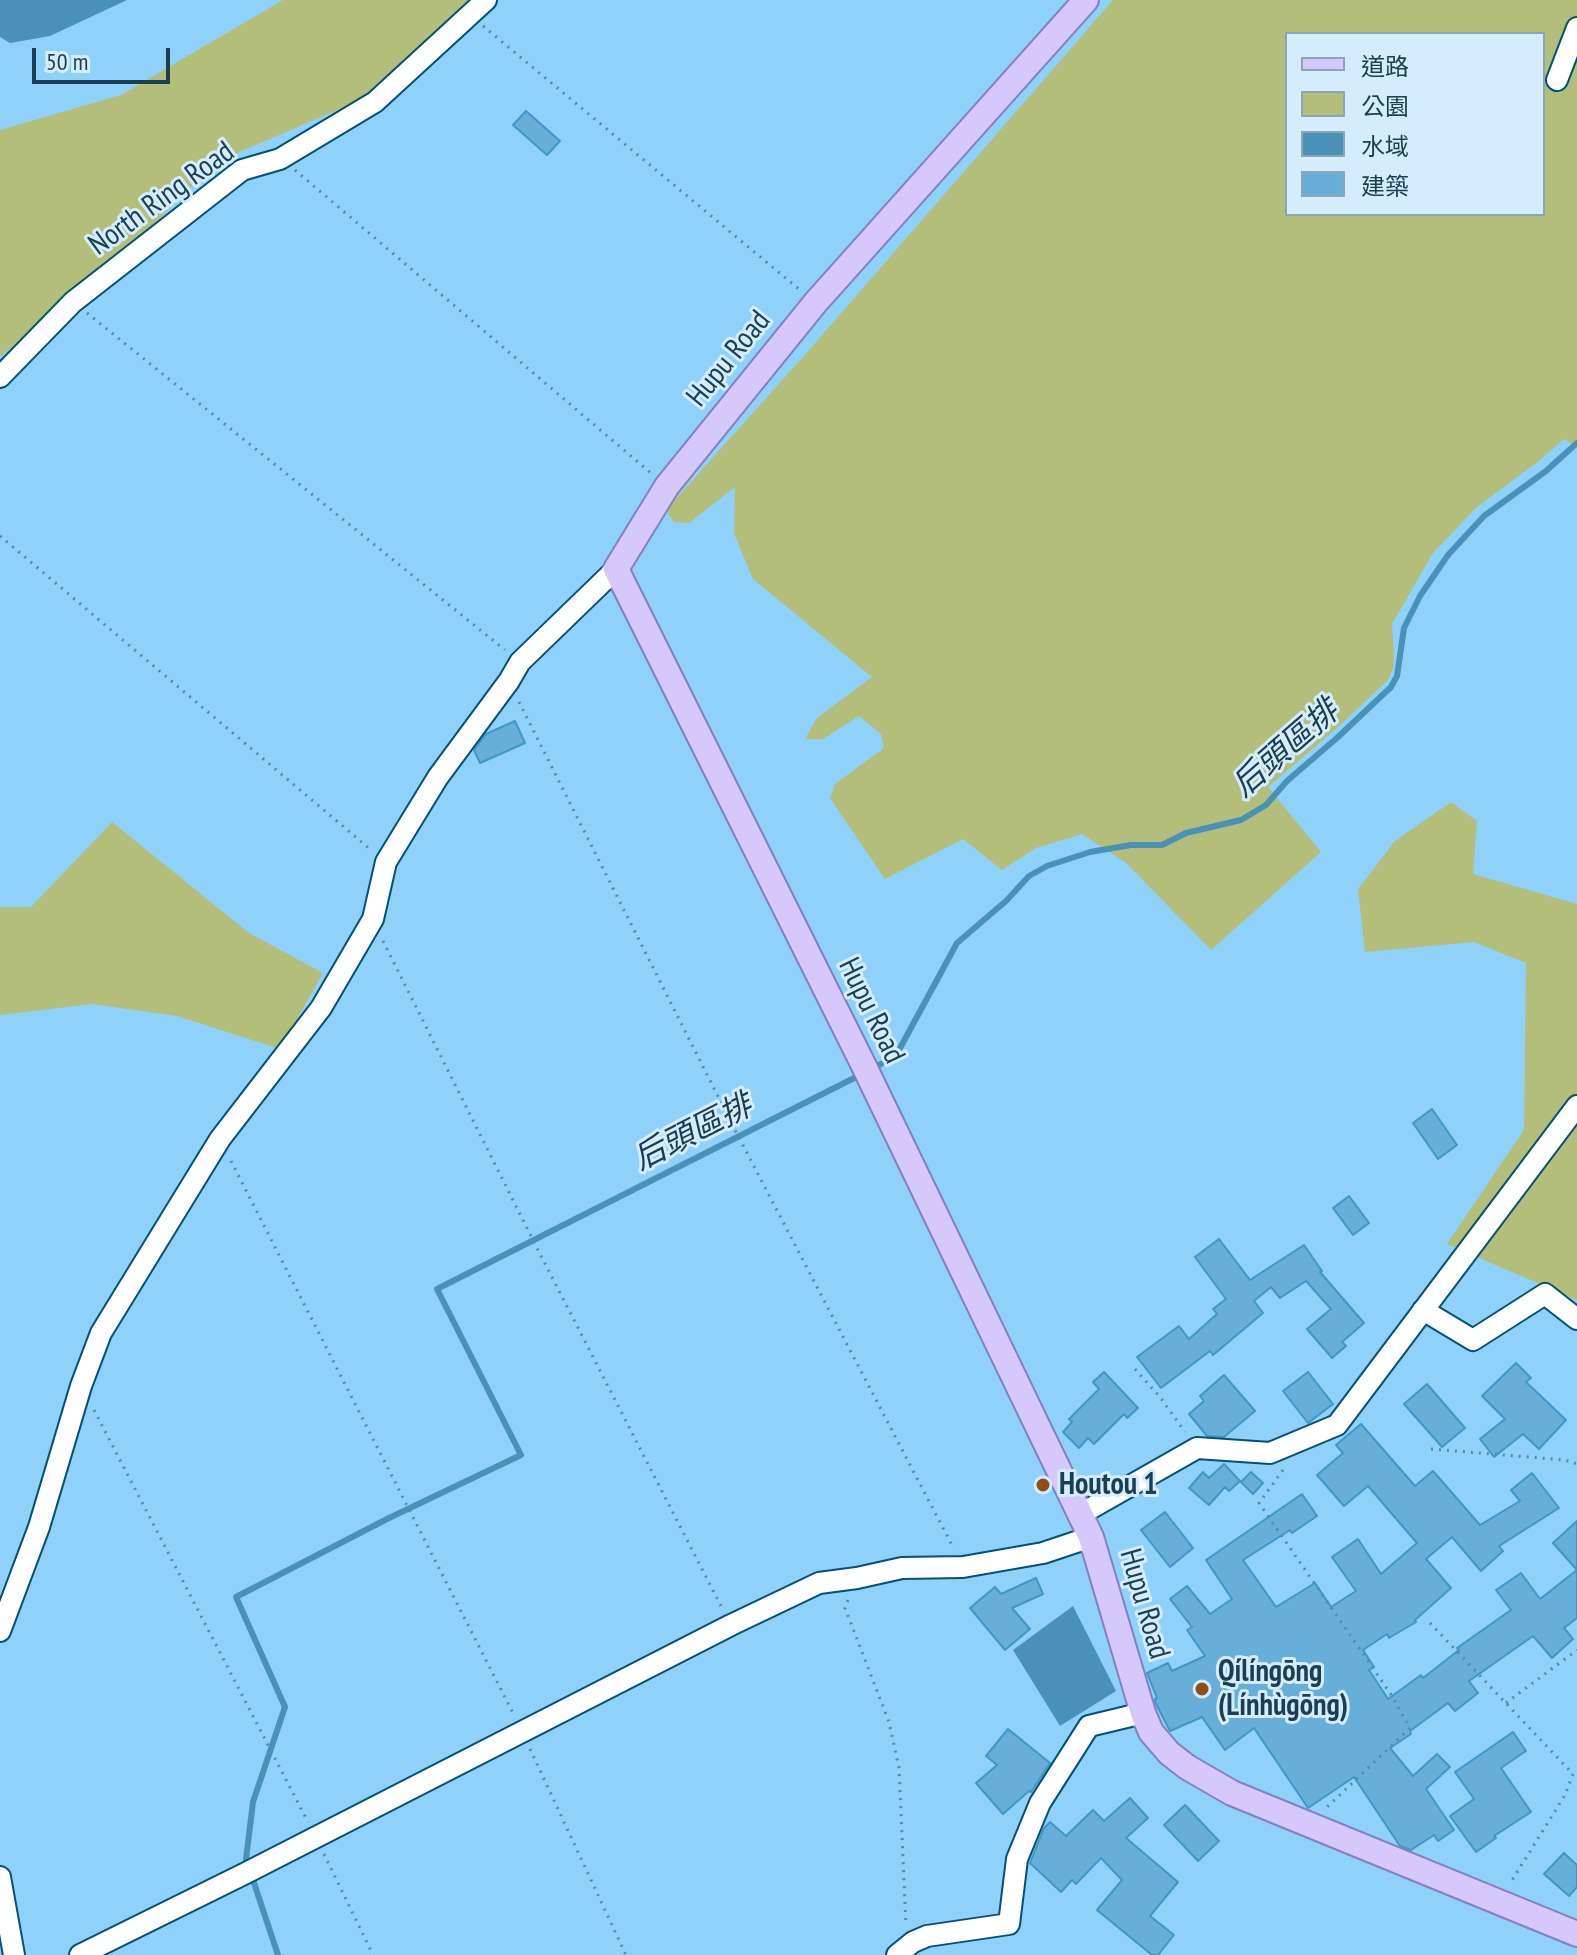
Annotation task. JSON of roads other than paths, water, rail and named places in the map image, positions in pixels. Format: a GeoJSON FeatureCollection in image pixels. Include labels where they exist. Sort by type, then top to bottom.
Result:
{"type":"FeatureCollection","features":[{"type":"Feature","properties":{"kind":"main road","name":"Hupu Road"},"geometry":{"type":"LineString","coordinates":[[1086,0],[816,302],[667,486],[616,569],[868,1076],[1091,1537],[1151,1732],[1169,1753],[1187,1767],[1232,1793],[1577,1934]]}},
{"type":"Feature","properties":{"kind":"street","name":"North Ring Road"},"geometry":{"type":"LineString","coordinates":[[0,377],[73,302],[242,170],[280,159],[375,102],[486,0]]}},
{"type":"Feature","properties":{"kind":"street"},"geometry":{"type":"LineString","coordinates":[[1557,80],[1577,28]]}},
{"type":"Feature","properties":{"kind":"street"},"geometry":{"type":"LineString","coordinates":[[0,1631],[39,1527],[81,1386],[101,1333],[220,1139],[321,1008],[373,919],[386,862],[438,777],[520,662],[616,569]]}},
{"type":"Feature","properties":{"kind":"street"},"geometry":{"type":"LineString","coordinates":[[1079,1515],[1197,1448],[1270,1453],[1337,1425],[1577,1106]]}},
{"type":"Feature","properties":{"kind":"street"},"geometry":{"type":"LineString","coordinates":[[1423,1310],[1473,1340],[1545,1294],[1577,1319]]}},
{"type":"Feature","properties":{"kind":"street"},"geometry":{"type":"LineString","coordinates":[[80,1955],[819,1583],[902,1568],[963,1567],[1043,1553],[1091,1537]]}},
{"type":"Feature","properties":{"kind":"street"},"geometry":{"type":"LineString","coordinates":[[905,1948],[927,1936],[1009,1924],[1017,1859],[1048,1790],[1089,1726],[1143,1713]]}},
{"type":"Feature","properties":{"kind":"street"},"geometry":{"type":"LineString","coordinates":[[0,1877],[14,1955]]}},
{"type":"Feature","properties":{"kind":"water"},"geometry":{"type":"Polygon","coordinates":[[[0,0],[127,0],[50,36],[10,43],[0,37],[0,0]]]}},
{"type":"Feature","properties":{"kind":"water"},"geometry":{"type":"Polygon","coordinates":[[[1073,1606],[1116,1691],[1060,1726],[1013,1650],[1073,1606]]]}},
{"type":"Feature","properties":{"kind":"waterway","name":"后頭區排"},"geometry":{"type":"LineString","coordinates":[[870,1070],[899,1050],[957,943],[1006,901],[1029,876],[1047,866],[1090,852],[1131,845],[1162,845],[1186,833],[1241,820],[1266,805],[1287,781],[1391,687],[1397,676],[1404,628],[1420,596],[1448,555],[1484,516],[1546,471],[1577,443]]}},
{"type":"Feature","properties":{"kind":"waterway","name":"后頭區排"},"geometry":{"type":"LineString","coordinates":[[278,1955],[246,1859],[253,1802],[285,1707],[236,1597],[389,1518],[521,1455],[437,1289],[860,1075]]}},
{"type":"Feature","properties":{"kind":"place","name":"Houtou 1"},"geometry":{"type":"Point","coordinates":[1043,1485]}},
{"type":"Feature","properties":{"kind":"place","name":"Qílíngōng (Línhùgōng)"},"geometry":{"type":"Point","coordinates":[1202,1689]}}]}
